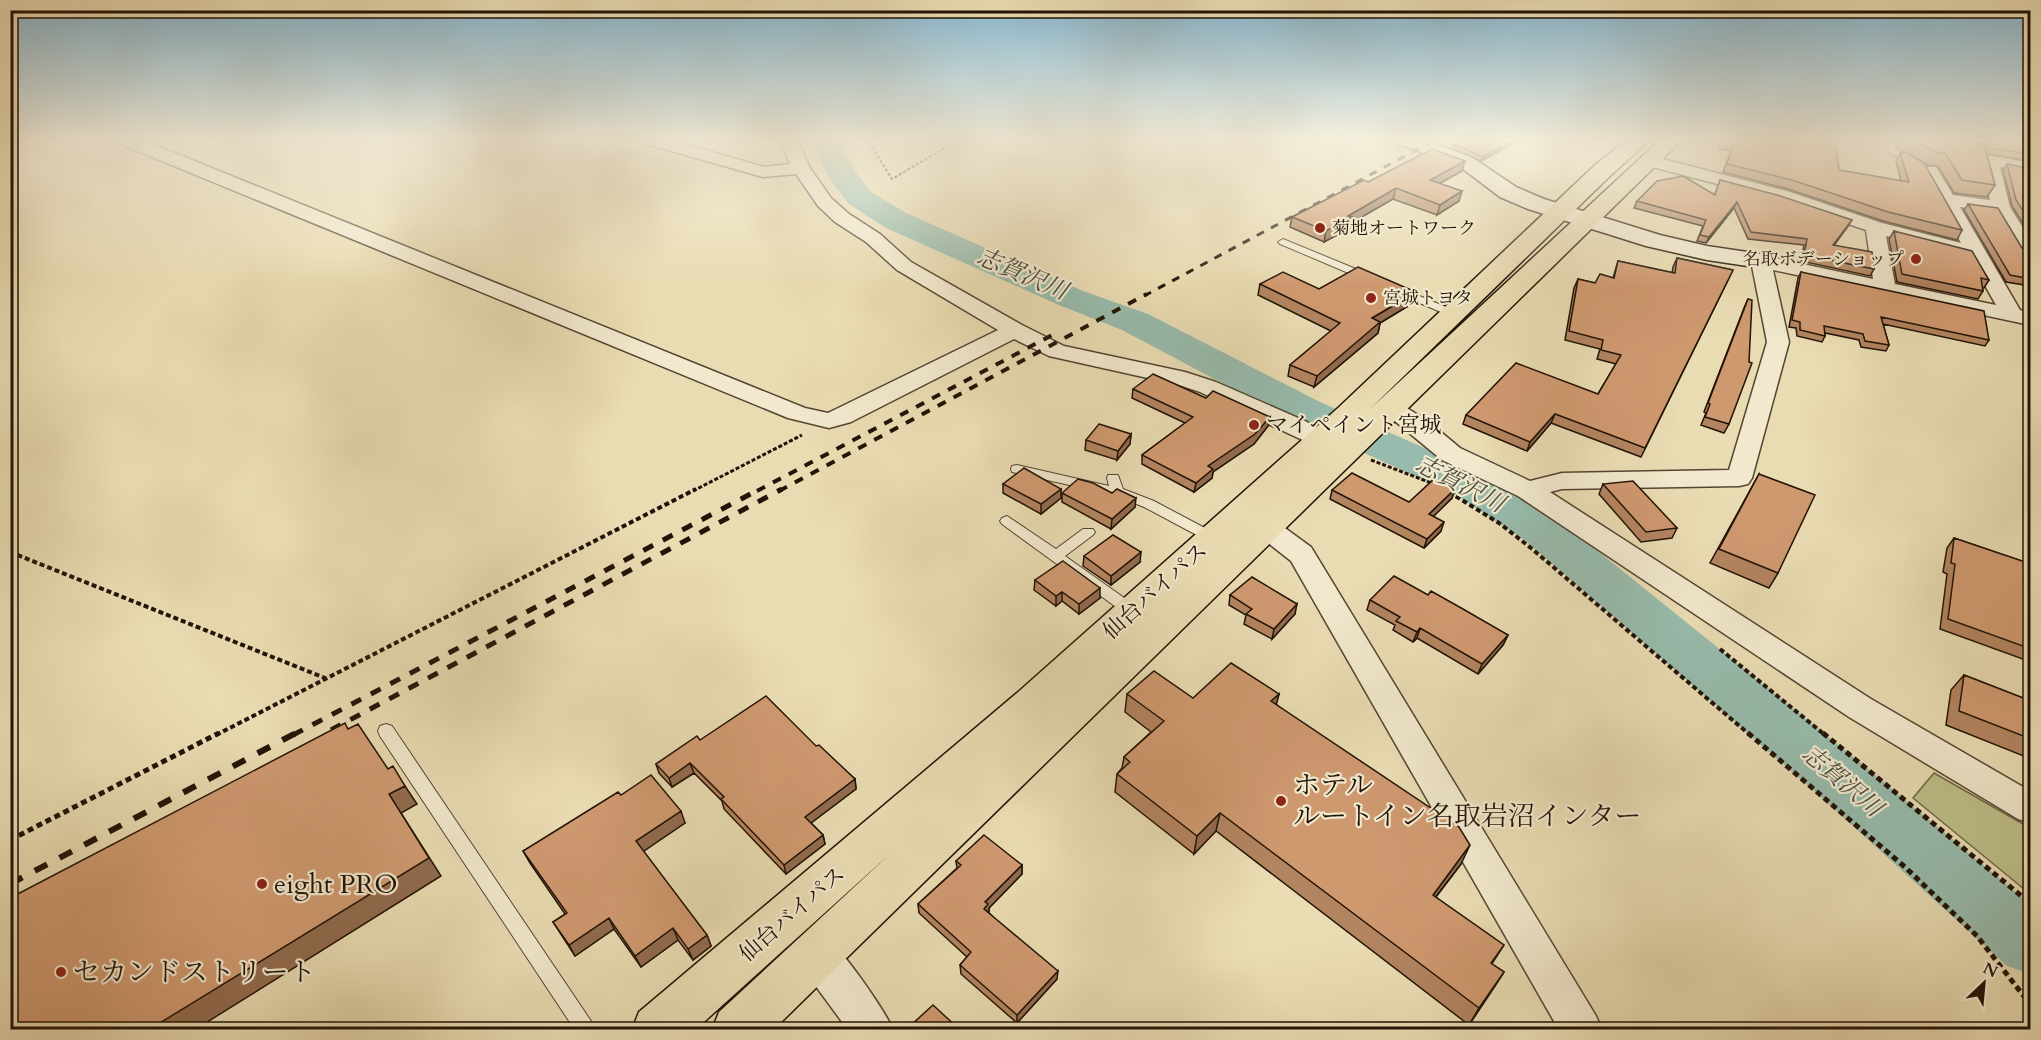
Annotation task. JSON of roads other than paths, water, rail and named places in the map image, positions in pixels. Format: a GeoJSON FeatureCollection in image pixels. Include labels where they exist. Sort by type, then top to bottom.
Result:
{"type":"FeatureCollection","features":[{"type":"Feature","properties":{"kind":"highway","name":"仙台バイパス"},"geometry":{"type":"LineString","coordinates":[[737,1029],[1264,526],[1454,314],[1560,212],[1594,188]]}},
{"type":"Feature","properties":{"kind":"highway","name":"仙台バイパス"},"geometry":{"type":"LineString","coordinates":[[657,1029],[872,844],[1213,537],[1350,432],[1588,221],[1615,188]]}},
{"type":"Feature","properties":{"kind":"street"},"geometry":{"type":"LineString","coordinates":[[243,188],[786,409],[830,421],[1014,330]]}},
{"type":"Feature","properties":{"kind":"street"},"geometry":{"type":"LineString","coordinates":[[814,188],[824,202],[842,218],[873,238],[904,266],[1014,330],[1057,351],[1185,380],[1208,387],[1270,414],[1350,432],[1420,427],[1451,454],[1527,490],[1860,708],[2031,808]]}},
{"type":"Feature","properties":{"kind":"street"},"geometry":{"type":"LineString","coordinates":[[1501,188],[1560,212],[1665,244],[1761,261],[2021,317]]}},
{"type":"Feature","properties":{"kind":"street"},"geometry":{"type":"LineString","coordinates":[[1759,188],[1875,227],[1974,252]]}},
{"type":"Feature","properties":{"kind":"street"},"geometry":{"type":"LineString","coordinates":[[1940,188],[1974,252],[2021,317]]}},
{"type":"Feature","properties":{"kind":"street"},"geometry":{"type":"LineString","coordinates":[[1996,188],[2001,207],[2027,249],[2031,250]]}},
{"type":"Feature","properties":{"kind":"street"},"geometry":{"type":"LineString","coordinates":[[1948,200],[2001,207]]}},
{"type":"Feature","properties":{"kind":"street"},"geometry":{"type":"LineString","coordinates":[[1875,227],[1885,288]]}},
{"type":"Feature","properties":{"kind":"street"},"geometry":{"type":"LineString","coordinates":[[1527,490],[1562,481],[1739,478],[1778,342],[1761,261]]}},
{"type":"Feature","properties":{"kind":"street"},"geometry":{"type":"LineString","coordinates":[[1264,526],[1301,554],[1582,1029]]}},
{"type":"Feature","properties":{"kind":"street"},"geometry":{"type":"LineString","coordinates":[[815,953],[830,969],[873,1029]]}},
{"type":"Feature","properties":{"kind":"lane"},"geometry":{"type":"LineString","coordinates":[[1283,242],[1381,283]]}},
{"type":"Feature","properties":{"kind":"lane"},"geometry":{"type":"LineString","coordinates":[[1392,287],[1454,314]]}},
{"type":"Feature","properties":{"kind":"lane"},"geometry":{"type":"LineString","coordinates":[[1017,469],[1117,492],[1149,504],[1213,537]]}},
{"type":"Feature","properties":{"kind":"lane"},"geometry":{"type":"LineString","coordinates":[[1113,478],[1117,492]]}},
{"type":"Feature","properties":{"kind":"lane"},"geometry":{"type":"LineString","coordinates":[[1007,520],[1132,611]]}},
{"type":"Feature","properties":{"kind":"lane"},"geometry":{"type":"LineString","coordinates":[[1056,556],[1088,532]]}},
{"type":"Feature","properties":{"kind":"lane"},"geometry":{"type":"LineString","coordinates":[[386,731],[587,1029]]}},
{"type":"Feature","properties":{"kind":"waterway","name":"志賀沢川"},"geometry":{"type":"LineString","coordinates":[[852,188],[860,198],[895,220],[1071,298],[1135,322],[1306,411],[1471,485],[1542,530],[1841,780],[2030,944]]}},
{"type":"Feature","properties":{"kind":"railway"},"geometry":{"type":"LineString","coordinates":[[1144,296],[1346,188]]}},
{"type":"Feature","properties":{"kind":"railway"},"geometry":{"type":"LineString","coordinates":[[779,491],[1147,294]]}},
{"type":"Feature","properties":{"kind":"railway"},"geometry":{"type":"LineString","coordinates":[[757,491],[1056,333]]}},
{"type":"Feature","properties":{"kind":"railway"},"geometry":{"type":"LineString","coordinates":[[293,735],[760,489]]}},
{"type":"Feature","properties":{"kind":"railway"},"geometry":{"type":"LineString","coordinates":[[331,730],[782,489]]}},
{"type":"Feature","properties":{"kind":"railway"},"geometry":{"type":"LineString","coordinates":[[10,884],[296,733]]}},
{"type":"Feature","properties":{"kind":"place","name":"菊地オートワーク"},"geometry":{"type":"Point","coordinates":[1320,228]}},
{"type":"Feature","properties":{"kind":"place","name":"名取ボデーショップ"},"geometry":{"type":"Point","coordinates":[1916,259]}},
{"type":"Feature","properties":{"kind":"place","name":"宮城トヨタ"},"geometry":{"type":"Point","coordinates":[1371,298]}},
{"type":"Feature","properties":{"kind":"place","name":"マイペイント宮城"},"geometry":{"type":"Point","coordinates":[1254,425]}},
{"type":"Feature","properties":{"kind":"place","name":"ホテル ルートイン名取岩沼インター"},"geometry":{"type":"Point","coordinates":[1281,801]}},
{"type":"Feature","properties":{"kind":"place","name":"eight PRO"},"geometry":{"type":"Point","coordinates":[262,884]}},
{"type":"Feature","properties":{"kind":"place","name":"セカンドストリート"},"geometry":{"type":"Point","coordinates":[61,972]}}]}
